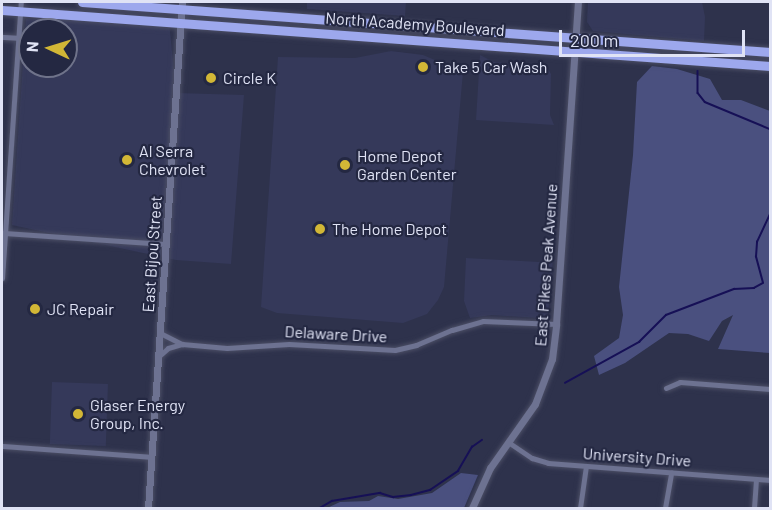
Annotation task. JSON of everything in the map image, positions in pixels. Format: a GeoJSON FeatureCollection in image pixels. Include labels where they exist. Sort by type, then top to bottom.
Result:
{"type":"FeatureCollection","features":[{"type":"Feature","properties":{"kind":"highway","name":"North Academy Boulevard"},"geometry":{"type":"LineString","coordinates":[[82,2],[182,5],[771,52]]}},
{"type":"Feature","properties":{"kind":"highway","name":"North Academy Boulevard"},"geometry":{"type":"LineString","coordinates":[[2,10],[21,6],[181,22],[771,66]]}},
{"type":"Feature","properties":{"kind":"main road","name":"East Pikes Peak Avenue"},"geometry":{"type":"LineString","coordinates":[[472,508],[484,479],[530,413],[543,387],[552,359],[578,2]]}},
{"type":"Feature","properties":{"kind":"main road","name":"East Bijou Street"},"geometry":{"type":"LineString","coordinates":[[148,508],[182,5]]}},
{"type":"Feature","properties":{"kind":"street"},"geometry":{"type":"LineString","coordinates":[[2,37],[18,38]]}},
{"type":"Feature","properties":{"kind":"street"},"geometry":{"type":"LineString","coordinates":[[2,278],[3,233],[18,50]]}},
{"type":"Feature","properties":{"kind":"street"},"geometry":{"type":"LineString","coordinates":[[3,233],[166,244]]}},
{"type":"Feature","properties":{"kind":"street","name":"Delaware Drive"},"geometry":{"type":"LineString","coordinates":[[160,333],[182,344],[227,348],[289,344],[385,350],[416,345],[463,326],[483,321],[556,324]]}},
{"type":"Feature","properties":{"kind":"street"},"geometry":{"type":"LineString","coordinates":[[158,357],[168,348],[182,344]]}},
{"type":"Feature","properties":{"kind":"street"},"geometry":{"type":"LineString","coordinates":[[666,388],[680,382],[771,388]]}},
{"type":"Feature","properties":{"kind":"street","name":"University Drive"},"geometry":{"type":"LineString","coordinates":[[508,442],[539,461],[771,480]]}},
{"type":"Feature","properties":{"kind":"street"},"geometry":{"type":"LineString","coordinates":[[2,446],[151,457]]}},
{"type":"Feature","properties":{"kind":"street"},"geometry":{"type":"LineString","coordinates":[[580,508],[586,466]]}},
{"type":"Feature","properties":{"kind":"street"},"geometry":{"type":"LineString","coordinates":[[665,508],[670,473]]}},
{"type":"Feature","properties":{"kind":"street"},"geometry":{"type":"LineString","coordinates":[[754,508],[756,479]]}},
{"type":"Feature","properties":{"kind":"shaded area"},"geometry":{"type":"Polygon","coordinates":[[[307,2],[406,2],[405,16],[307,9],[307,2]]]}},
{"type":"Feature","properties":{"kind":"shaded area"},"geometry":{"type":"Polygon","coordinates":[[[588,2],[702,2],[705,17],[704,41],[593,31],[587,22],[588,2]]]}},
{"type":"Feature","properties":{"kind":"shaded area","name":"Al Serra Chevrolet"},"geometry":{"type":"Polygon","coordinates":[[[78,20],[169,21],[176,93],[244,95],[231,264],[176,260],[12,225],[22,78],[78,78],[78,20]]]}},
{"type":"Feature","properties":{"kind":"shaded area"},"geometry":{"type":"Polygon","coordinates":[[[391,51],[423,55],[463,72],[444,287],[438,300],[427,314],[403,323],[277,313],[261,307],[278,57],[355,58],[391,51]]]}},
{"type":"Feature","properties":{"kind":"shaded area"},"geometry":{"type":"Polygon","coordinates":[[[480,55],[494,62],[547,67],[551,74],[550,115],[554,125],[476,120],[480,55]]]}},
{"type":"Feature","properties":{"kind":"shaded area"},"geometry":{"type":"Polygon","coordinates":[[[652,66],[677,69],[710,79],[722,100],[741,100],[770,111],[770,353],[718,349],[733,315],[722,321],[709,341],[688,334],[669,333],[625,363],[599,375],[594,356],[619,338],[623,315],[619,287],[633,155],[637,82],[652,66]]]}},
{"type":"Feature","properties":{"kind":"shaded area"},"geometry":{"type":"Polygon","coordinates":[[[466,258],[539,262],[553,259],[548,314],[540,318],[492,315],[470,318],[464,301],[466,258]]]}},
{"type":"Feature","properties":{"kind":"shaded area","name":"Glaser Energy Group, Inc."},"geometry":{"type":"Polygon","coordinates":[[[52,382],[108,384],[106,446],[50,444],[52,382]]]}},
{"type":"Feature","properties":{"kind":"shaded area"},"geometry":{"type":"Polygon","coordinates":[[[461,473],[478,475],[464,508],[327,508],[340,502],[369,501],[378,496],[398,499],[432,493],[461,473]]]}},
{"type":"Feature","properties":{"kind":"waterway"},"geometry":{"type":"LineString","coordinates":[[698,71],[698,93],[705,102],[770,129]]}},
{"type":"Feature","properties":{"kind":"waterway"},"geometry":{"type":"LineString","coordinates":[[565,383],[639,342],[666,315],[734,289],[754,288],[763,283],[756,257],[757,242],[770,214]]}},
{"type":"Feature","properties":{"kind":"waterway"},"geometry":{"type":"LineString","coordinates":[[320,508],[332,501],[380,493],[393,497],[430,490],[458,471],[472,447],[482,440]]}},
{"type":"Feature","properties":{"kind":"waterway"},"geometry":{"type":"LineString","coordinates":[[2,508],[7,508]]}},
{"type":"Feature","properties":{"kind":"place","name":"Take 5 Car Wash"},"geometry":{"type":"Point","coordinates":[423,67]}},
{"type":"Feature","properties":{"kind":"place","name":"Circle K"},"geometry":{"type":"Point","coordinates":[211,78]}},
{"type":"Feature","properties":{"kind":"place","name":"Al Serra Chevrolet"},"geometry":{"type":"Point","coordinates":[127,160]}},
{"type":"Feature","properties":{"kind":"place","name":"Home Depot Garden Center"},"geometry":{"type":"Point","coordinates":[345,165]}},
{"type":"Feature","properties":{"kind":"place","name":"The Home Depot"},"geometry":{"type":"Point","coordinates":[320,229]}},
{"type":"Feature","properties":{"kind":"place","name":"JC Repair"},"geometry":{"type":"Point","coordinates":[35,309]}},
{"type":"Feature","properties":{"kind":"place","name":"Glaser Energy Group, Inc."},"geometry":{"type":"Point","coordinates":[78,414]}}]}
